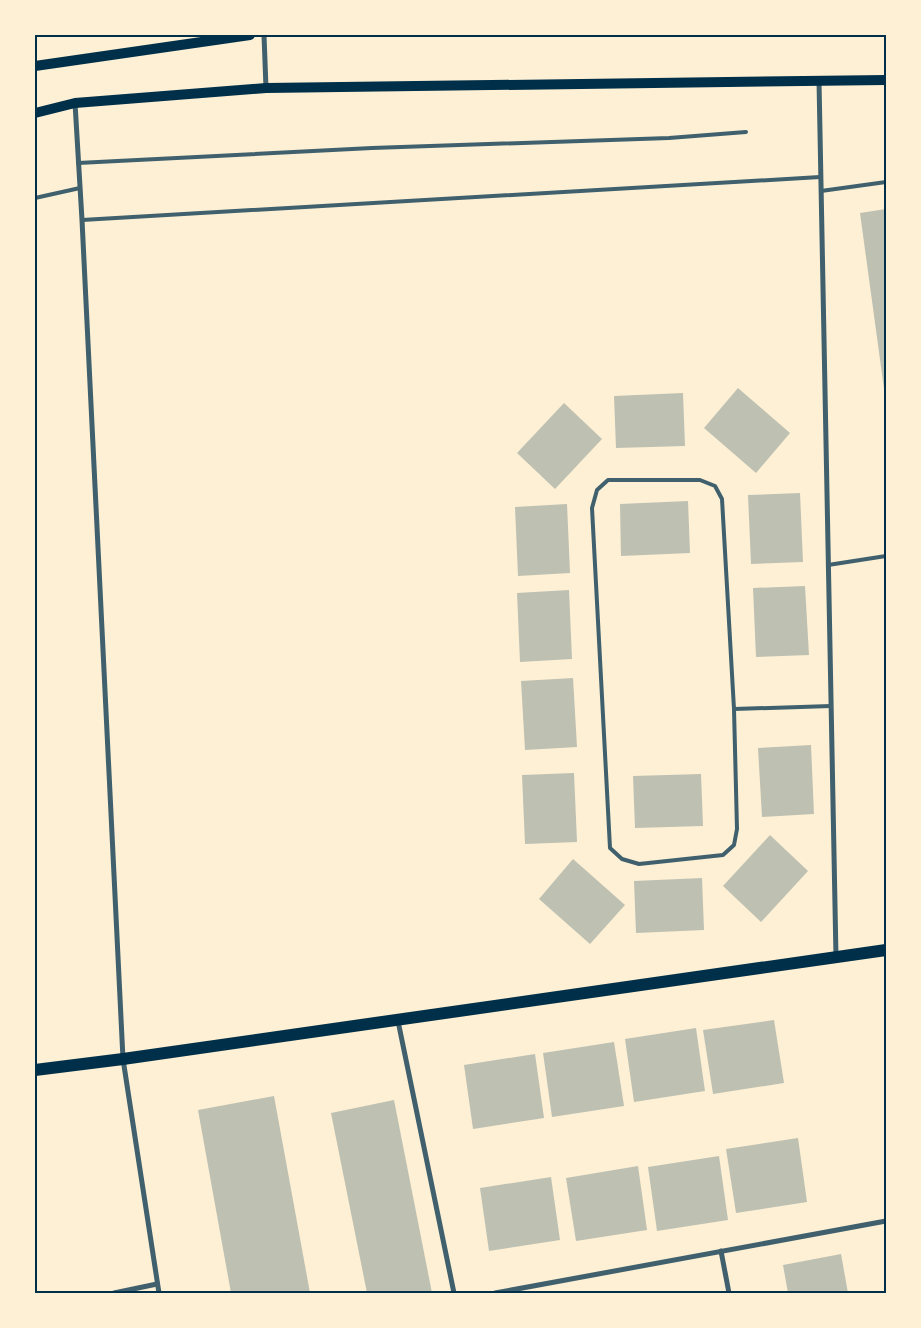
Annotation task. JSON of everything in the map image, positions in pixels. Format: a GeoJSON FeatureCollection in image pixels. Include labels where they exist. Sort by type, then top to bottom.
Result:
{"type":"FeatureCollection","features":[{"type":"Feature","properties":{"kind":"main road"},"geometry":{"type":"LineString","coordinates":[[35,66],[250,35]]}},
{"type":"Feature","properties":{"kind":"main road"},"geometry":{"type":"LineString","coordinates":[[35,112],[75,103],[266,88],[886,80]]}},
{"type":"Feature","properties":{"kind":"main road"},"geometry":{"type":"LineString","coordinates":[[35,1070],[886,950]]}},
{"type":"Feature","properties":{"kind":"street"},"geometry":{"type":"LineString","coordinates":[[264,35],[266,88]]}},
{"type":"Feature","properties":{"kind":"street"},"geometry":{"type":"LineString","coordinates":[[819,81],[836,957]]}},
{"type":"Feature","properties":{"kind":"street"},"geometry":{"type":"LineString","coordinates":[[75,103],[123,1059],[159,1293]]}},
{"type":"Feature","properties":{"kind":"street"},"geometry":{"type":"LineString","coordinates":[[398,1020],[454,1293]]}},
{"type":"Feature","properties":{"kind":"street"},"geometry":{"type":"LineString","coordinates":[[495,1293],[886,1221]]}},
{"type":"Feature","properties":{"kind":"street"},"geometry":{"type":"LineString","coordinates":[[721,1251],[729,1293]]}},
{"type":"Feature","properties":{"kind":"street"},"geometry":{"type":"LineString","coordinates":[[114,1293],[157,1284]]}},
{"type":"Feature","properties":{"kind":"lane"},"geometry":{"type":"LineString","coordinates":[[78,163],[372,148],[669,138],[746,132]]}},
{"type":"Feature","properties":{"kind":"lane"},"geometry":{"type":"LineString","coordinates":[[82,220],[820,177]]}},
{"type":"Feature","properties":{"kind":"lane"},"geometry":{"type":"LineString","coordinates":[[821,191],[886,182]]}},
{"type":"Feature","properties":{"kind":"lane"},"geometry":{"type":"LineString","coordinates":[[35,198],[80,188]]}},
{"type":"Feature","properties":{"kind":"lane"},"geometry":{"type":"LineString","coordinates":[[608,480],[700,480],[715,486],[722,499],[734,709],[737,829],[734,845],[723,855],[639,864],[622,859],[610,848],[592,508],[598,490],[608,480]]}},
{"type":"Feature","properties":{"kind":"lane"},"geometry":{"type":"LineString","coordinates":[[828,565],[886,556]]}},
{"type":"Feature","properties":{"kind":"lane"},"geometry":{"type":"LineString","coordinates":[[734,709],[831,706]]}},
{"type":"Feature","properties":{"kind":"building"},"geometry":{"type":"Polygon","coordinates":[[[886,209],[886,396],[885,396],[860,213],[886,209]]]}},
{"type":"Feature","properties":{"kind":"building"},"geometry":{"type":"Polygon","coordinates":[[[738,388],[790,433],[756,473],[704,428],[738,388]]]}},
{"type":"Feature","properties":{"kind":"building"},"geometry":{"type":"Polygon","coordinates":[[[683,393],[685,446],[616,448],[614,396],[683,393]]]}},
{"type":"Feature","properties":{"kind":"building"},"geometry":{"type":"Polygon","coordinates":[[[564,403],[602,439],[555,489],[517,453],[564,403]]]}},
{"type":"Feature","properties":{"kind":"building"},"geometry":{"type":"Polygon","coordinates":[[[800,493],[803,562],[751,564],[748,495],[800,493]]]}},
{"type":"Feature","properties":{"kind":"building"},"geometry":{"type":"Polygon","coordinates":[[[688,501],[690,553],[621,556],[620,504],[688,501]]]}},
{"type":"Feature","properties":{"kind":"building"},"geometry":{"type":"Polygon","coordinates":[[[567,504],[570,573],[518,576],[515,507],[567,504]]]}},
{"type":"Feature","properties":{"kind":"building"},"geometry":{"type":"Polygon","coordinates":[[[805,586],[809,655],[756,657],[753,588],[805,586]]]}},
{"type":"Feature","properties":{"kind":"building"},"geometry":{"type":"Polygon","coordinates":[[[569,590],[572,659],[520,662],[517,593],[569,590]]]}},
{"type":"Feature","properties":{"kind":"building"},"geometry":{"type":"Polygon","coordinates":[[[573,678],[577,747],[525,750],[521,681],[573,678]]]}},
{"type":"Feature","properties":{"kind":"building"},"geometry":{"type":"Polygon","coordinates":[[[811,745],[814,814],[762,817],[758,748],[811,745]]]}},
{"type":"Feature","properties":{"kind":"building"},"geometry":{"type":"Polygon","coordinates":[[[574,773],[577,842],[525,844],[522,775],[574,773]]]}},
{"type":"Feature","properties":{"kind":"building"},"geometry":{"type":"Polygon","coordinates":[[[701,774],[703,826],[635,828],[633,776],[701,774]]]}},
{"type":"Feature","properties":{"kind":"building"},"geometry":{"type":"Polygon","coordinates":[[[770,835],[808,871],[761,922],[723,886],[770,835]]]}},
{"type":"Feature","properties":{"kind":"building"},"geometry":{"type":"Polygon","coordinates":[[[573,859],[625,905],[590,944],[539,899],[573,859]]]}},
{"type":"Feature","properties":{"kind":"building"},"geometry":{"type":"Polygon","coordinates":[[[702,878],[704,930],[636,933],[634,881],[702,878]]]}},
{"type":"Feature","properties":{"kind":"building"},"geometry":{"type":"Polygon","coordinates":[[[774,1020],[784,1083],[713,1094],[703,1030],[774,1020]]]}},
{"type":"Feature","properties":{"kind":"building"},"geometry":{"type":"Polygon","coordinates":[[[696,1028],[705,1091],[634,1102],[625,1039],[696,1028]]]}},
{"type":"Feature","properties":{"kind":"building"},"geometry":{"type":"Polygon","coordinates":[[[614,1042],[624,1106],[552,1117],[543,1053],[614,1042]]]}},
{"type":"Feature","properties":{"kind":"building"},"geometry":{"type":"Polygon","coordinates":[[[535,1054],[544,1118],[473,1129],[464,1065],[535,1054]]]}},
{"type":"Feature","properties":{"kind":"building"},"geometry":{"type":"Polygon","coordinates":[[[274,1096],[310,1293],[231,1293],[198,1110],[274,1096]]]}},
{"type":"Feature","properties":{"kind":"building"},"geometry":{"type":"Polygon","coordinates":[[[394,1100],[432,1293],[367,1293],[331,1113],[394,1100]]]}},
{"type":"Feature","properties":{"kind":"building"},"geometry":{"type":"Polygon","coordinates":[[[798,1138],[807,1202],[736,1213],[726,1149],[798,1138]]]}},
{"type":"Feature","properties":{"kind":"building"},"geometry":{"type":"Polygon","coordinates":[[[719,1156],[728,1220],[657,1231],[648,1167],[719,1156]]]}},
{"type":"Feature","properties":{"kind":"building"},"geometry":{"type":"Polygon","coordinates":[[[638,1166],[647,1230],[576,1241],[566,1178],[638,1166]]]}},
{"type":"Feature","properties":{"kind":"building"},"geometry":{"type":"Polygon","coordinates":[[[551,1177],[560,1240],[489,1251],[480,1188],[551,1177]]]}},
{"type":"Feature","properties":{"kind":"building"},"geometry":{"type":"Polygon","coordinates":[[[841,1254],[848,1293],[788,1293],[783,1265],[841,1254]]]}}]}
